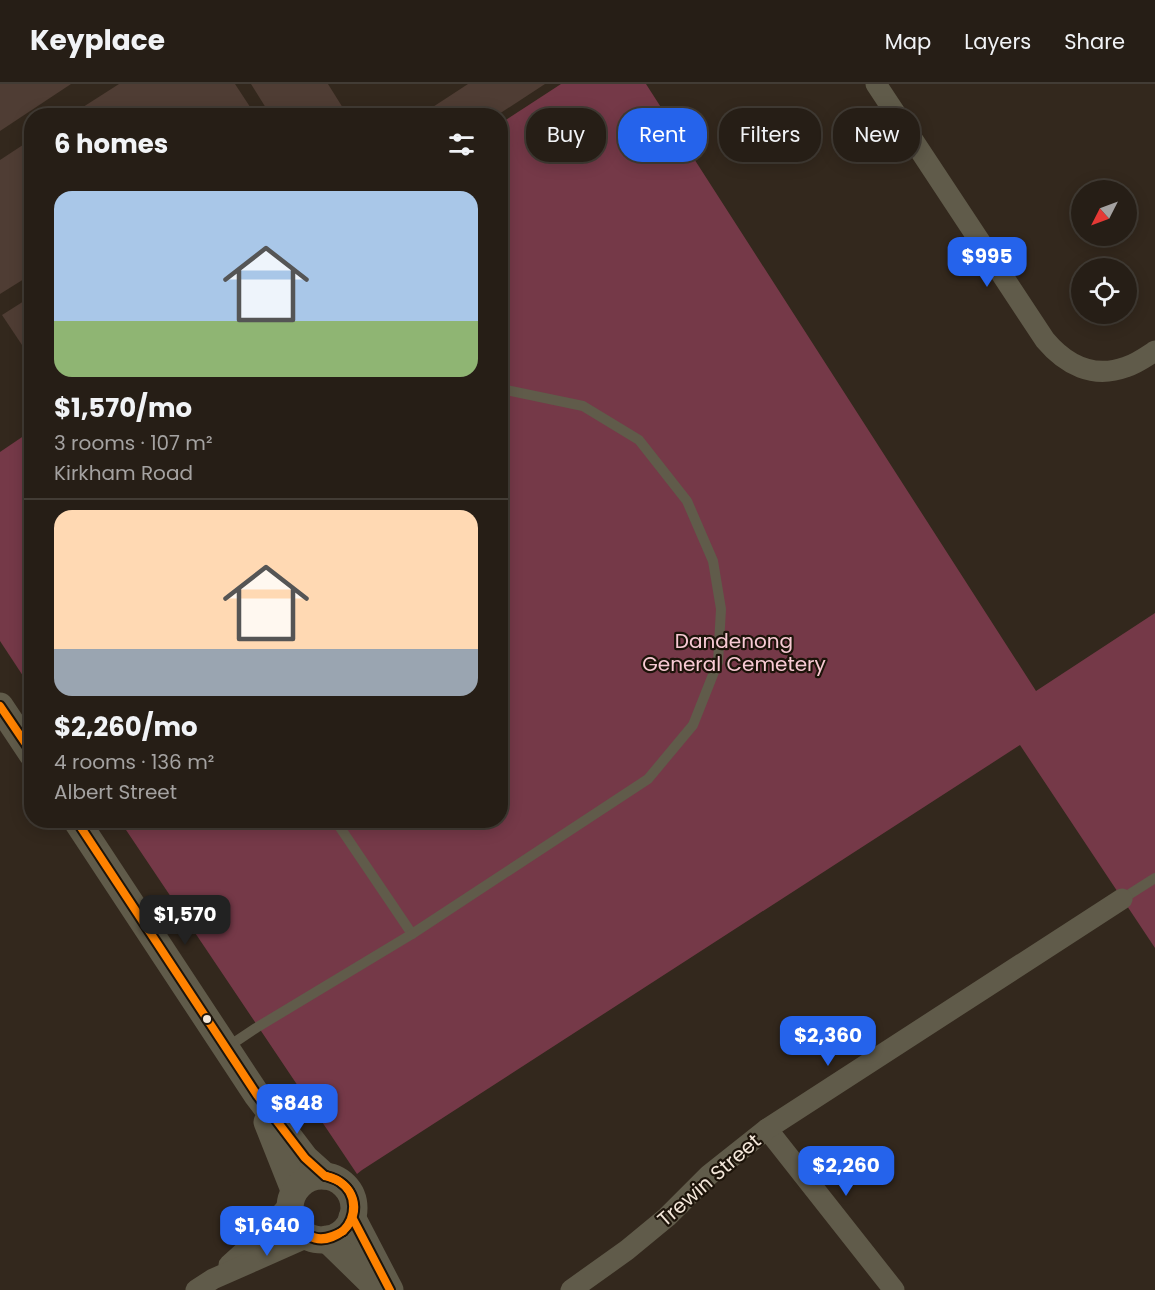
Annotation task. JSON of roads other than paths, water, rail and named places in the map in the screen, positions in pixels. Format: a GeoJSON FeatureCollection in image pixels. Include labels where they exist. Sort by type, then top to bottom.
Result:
{"type":"FeatureCollection","features":[{"type":"Feature","properties":{"kind":"street"},"geometry":{"type":"LineString","coordinates":[[876,84],[1045,340],[1054,350],[1074,365],[1099,371],[1126,367],[1155,351]]}},
{"type":"Feature","properties":{"kind":"street"},"geometry":{"type":"LineString","coordinates":[[0,706],[24,742]]}},
{"type":"Feature","properties":{"kind":"street"},"geometry":{"type":"LineString","coordinates":[[81,828],[257,1095],[305,1158],[325,1176]]}},
{"type":"Feature","properties":{"kind":"street","name":"Trewin Street"},"geometry":{"type":"LineString","coordinates":[[571,1290],[627,1250],[667,1217],[710,1175],[766,1129],[1122,899]]}},
{"type":"Feature","properties":{"kind":"street"},"geometry":{"type":"LineString","coordinates":[[257,1095],[292,1197],[290,1214],[294,1223],[300,1232],[317,1238],[379,1290]]}},
{"type":"Feature","properties":{"kind":"street"},"geometry":{"type":"LineString","coordinates":[[766,1129],[894,1290]]}},
{"type":"Feature","properties":{"kind":"street"},"geometry":{"type":"LineString","coordinates":[[316,1176],[325,1176],[334,1178],[349,1190],[354,1208],[349,1225],[343,1232],[335,1237],[317,1238],[205,1285],[260,1237],[300,1184],[316,1176]]}},
{"type":"Feature","properties":{"kind":"street"},"geometry":{"type":"LineString","coordinates":[[352,1217],[390,1290]]}},
{"type":"Feature","properties":{"kind":"lane"},"geometry":{"type":"LineString","coordinates":[[226,1048],[412,934],[648,779],[693,725],[718,662],[721,609],[713,561],[687,501],[639,440],[583,406],[508,390]]}},
{"type":"Feature","properties":{"kind":"lane"},"geometry":{"type":"LineString","coordinates":[[341,828],[412,934]]}},
{"type":"Feature","properties":{"kind":"lane"},"geometry":{"type":"LineString","coordinates":[[1122,899],[1155,878]]}},
{"type":"Feature","properties":{"kind":"park label","name":"Dandenong General Cemetery"},"geometry":{"type":"Point","coordinates":[734,652]}}]}
